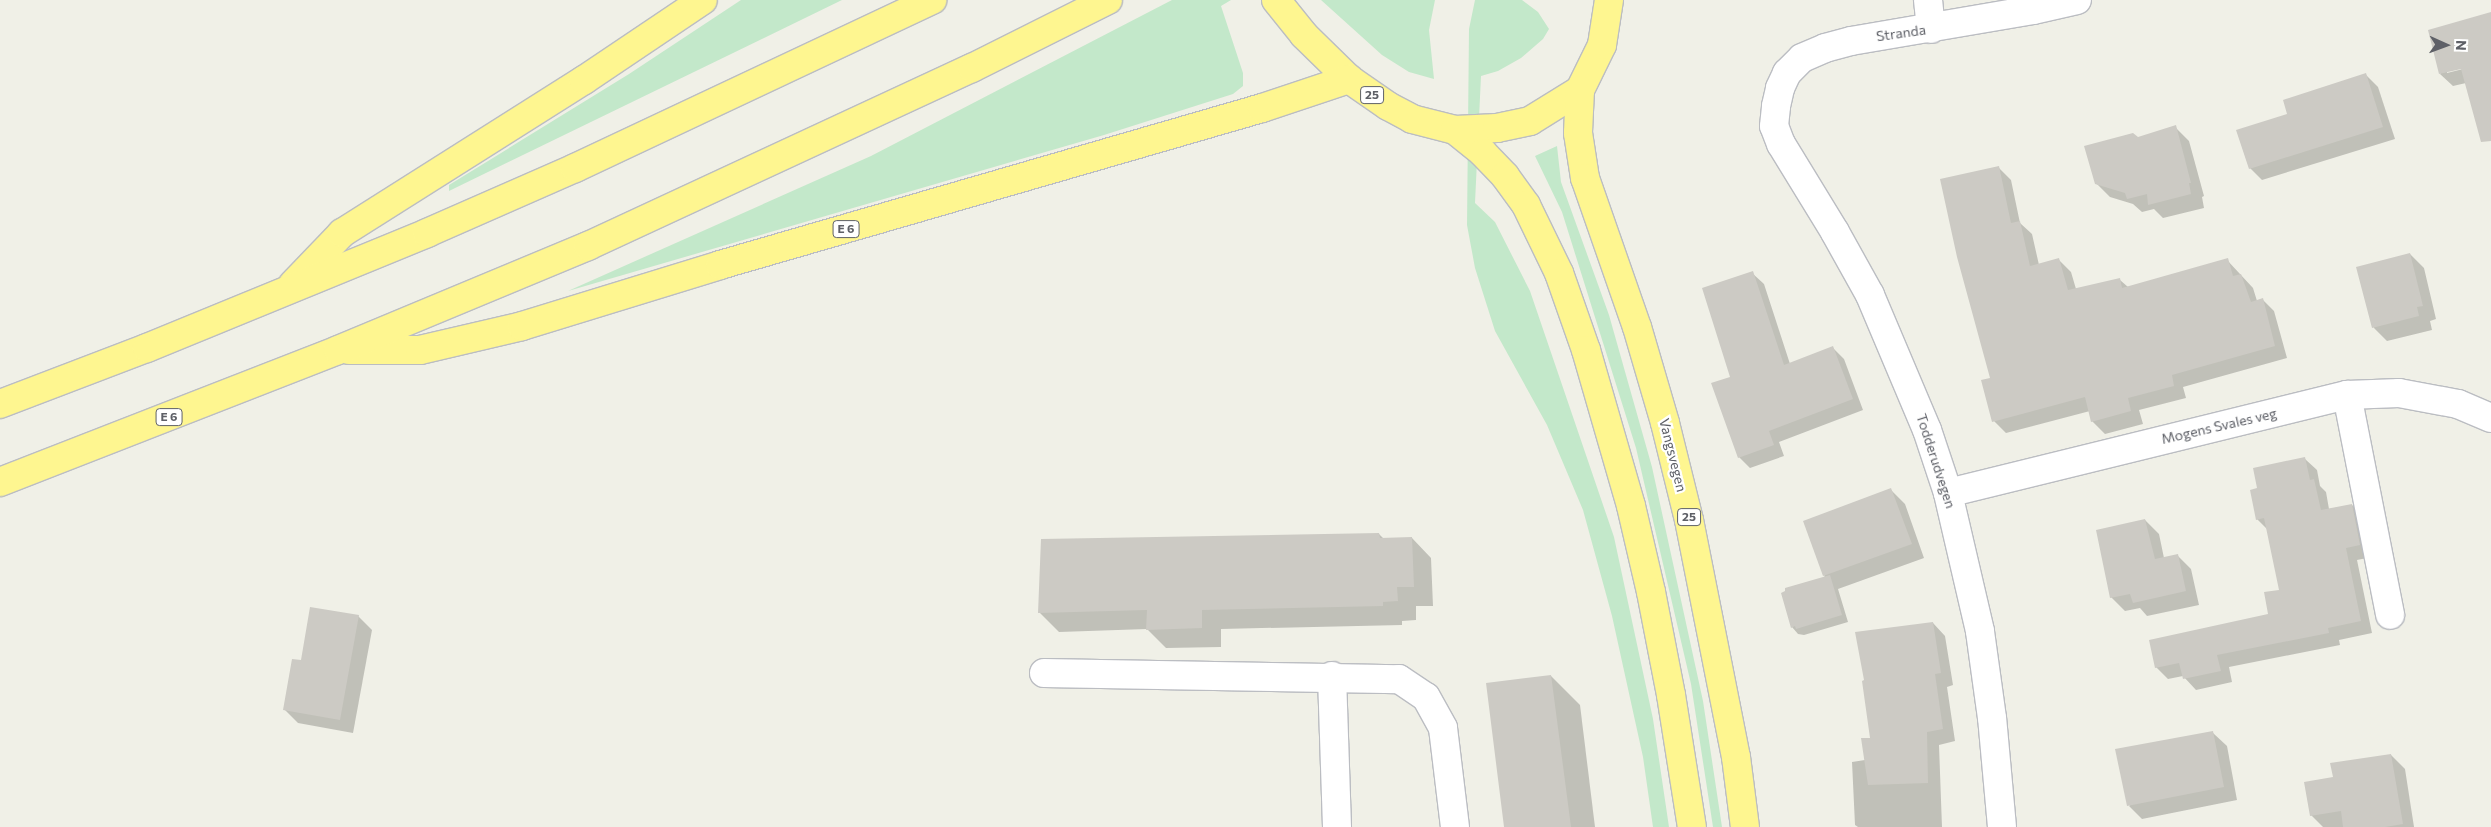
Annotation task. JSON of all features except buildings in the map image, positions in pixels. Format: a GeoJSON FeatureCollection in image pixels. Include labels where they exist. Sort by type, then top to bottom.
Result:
{"type":"FeatureCollection","features":[{"type":"Feature","properties":{"kind":"highway"},"geometry":{"type":"LineString","coordinates":[[285,292],[342,233],[584,80],[703,0]]}},
{"type":"Feature","properties":{"kind":"highway"},"geometry":{"type":"LineString","coordinates":[[0,404],[285,292],[575,168],[932,0]]}},
{"type":"Feature","properties":{"kind":"highway","name":"E 6"},"geometry":{"type":"LineString","coordinates":[[0,482],[338,350],[588,246],[972,68],[1108,0]]}},
{"type":"Feature","properties":{"kind":"highway","name":"25"},"geometry":{"type":"LineString","coordinates":[[1276,0],[1304,35],[1349,79],[1388,106],[1412,119],[1455,130],[1497,128],[1530,121],[1580,90],[1602,45],[1609,0]]}},
{"type":"Feature","properties":{"kind":"highway","name":"E 6"},"geometry":{"type":"LineString","coordinates":[[338,350],[420,350],[522,326],[720,265],[1262,108],[1349,79]]}},
{"type":"Feature","properties":{"kind":"highway","name":"Vangsvegen"},"geometry":{"type":"LineString","coordinates":[[1580,90],[1578,133],[1585,178],[1637,327],[1665,423],[1685,502],[1736,758],[1745,827]]}},
{"type":"Feature","properties":{"kind":"highway","name":"25"},"geometry":{"type":"LineString","coordinates":[[1455,130],[1483,153],[1505,176],[1526,205],[1559,274],[1586,350],[1626,489],[1651,592],[1671,695],[1692,827]]}},
{"type":"Feature","properties":{"kind":"street"},"geometry":{"type":"LineString","coordinates":[[1928,0],[1931,29]]}},
{"type":"Feature","properties":{"kind":"street","name":"Stranda"},"geometry":{"type":"LineString","coordinates":[[1774,126],[1780,88],[1788,73],[1802,58],[1825,48],[1851,41],[1931,29],[2077,0]]}},
{"type":"Feature","properties":{"kind":"street","name":"Todderudvegen"},"geometry":{"type":"LineString","coordinates":[[1774,126],[1781,144],[1835,232],[1870,295],[1923,421],[1948,493],[1980,631],[1992,718],[2002,827]]}},
{"type":"Feature","properties":{"kind":"street","name":"Mogens Svales veg"},"geometry":{"type":"LineString","coordinates":[[1948,493],[2347,396],[2398,393],[2458,404],[2491,418]]}},
{"type":"Feature","properties":{"kind":"street"},"geometry":{"type":"LineString","coordinates":[[2347,396],[2390,615]]}},
{"type":"Feature","properties":{"kind":"street"},"geometry":{"type":"LineString","coordinates":[[1044,673],[1332,676],[1399,679],[1426,697],[1443,728],[1455,827]]}},
{"type":"Feature","properties":{"kind":"street"},"geometry":{"type":"LineString","coordinates":[[1332,676],[1337,827]]}},
{"type":"Feature","properties":{"kind":"green space"},"geometry":{"type":"Polygon","coordinates":[[[741,0],[842,0],[449,191],[449,185],[629,74],[741,0]]]}},
{"type":"Feature","properties":{"kind":"green space"},"geometry":{"type":"Polygon","coordinates":[[[1172,0],[1231,0],[1221,6],[1243,73],[1243,86],[1233,94],[1104,135],[568,291],[871,156],[1172,0]]]}},
{"type":"Feature","properties":{"kind":"green space"},"geometry":{"type":"Polygon","coordinates":[[[1321,0],[1435,0],[1429,30],[1434,79],[1409,72],[1382,55],[1321,0]]]}},
{"type":"Feature","properties":{"kind":"green space"},"geometry":{"type":"Polygon","coordinates":[[[1475,0],[1522,0],[1538,12],[1549,29],[1543,39],[1521,58],[1498,71],[1481,76],[1475,203],[1495,222],[1530,291],[1614,537],[1653,719],[1669,827],[1653,827],[1643,757],[1612,616],[1583,510],[1547,425],[1495,331],[1475,268],[1467,225],[1469,29],[1475,0]]]}},
{"type":"Feature","properties":{"kind":"green space"},"geometry":{"type":"Polygon","coordinates":[[[1557,146],[1561,182],[1609,315],[1652,467],[1703,701],[1722,827],[1713,827],[1691,684],[1636,448],[1562,212],[1535,156],[1557,146]]]}}]}
